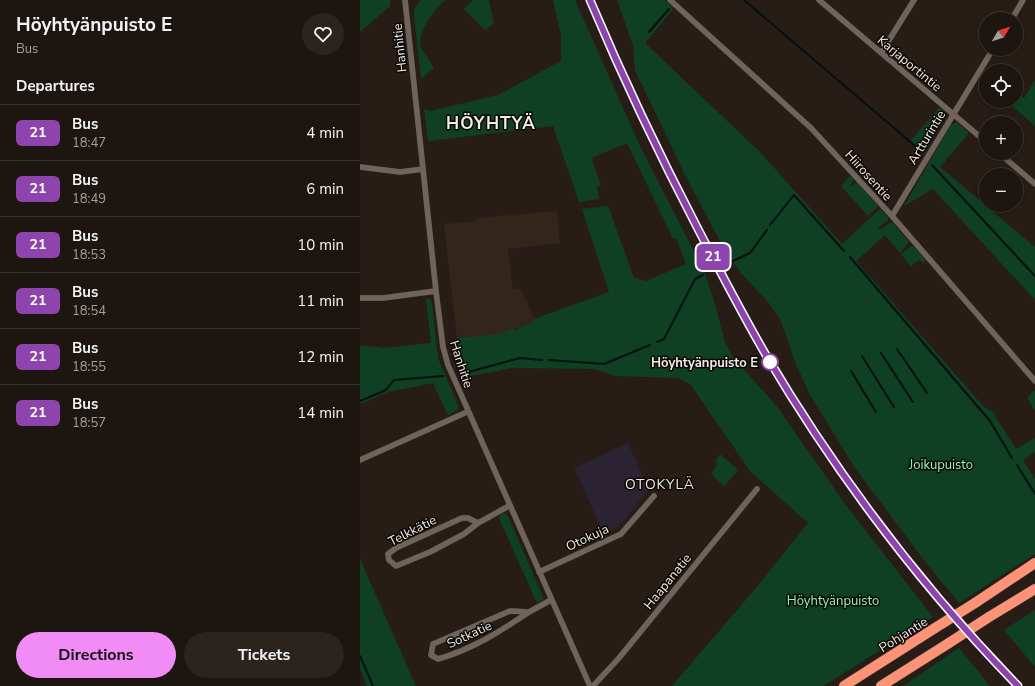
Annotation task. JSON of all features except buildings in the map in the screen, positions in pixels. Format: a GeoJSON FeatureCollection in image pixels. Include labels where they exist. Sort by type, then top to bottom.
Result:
{"type":"FeatureCollection","features":[{"type":"Feature","properties":{"kind":"highway","name":"Pohjantie"},"geometry":{"type":"LineString","coordinates":[[844,686],[1035,563]]}},
{"type":"Feature","properties":{"kind":"highway"},"geometry":{"type":"LineString","coordinates":[[881,686],[1035,589]]}},
{"type":"Feature","properties":{"kind":"main road"},"geometry":{"type":"LineString","coordinates":[[590,0],[634,101],[666,166],[766,355],[852,488],[907,562],[974,641],[1018,686]]}},
{"type":"Feature","properties":{"kind":"street","name":"Hanhitie"},"geometry":{"type":"LineString","coordinates":[[405,0],[444,353],[467,412],[590,686]]}},
{"type":"Feature","properties":{"kind":"street","name":"Hiirosentie"},"geometry":{"type":"LineString","coordinates":[[670,0],[811,128],[892,216],[1035,381]]}},
{"type":"Feature","properties":{"kind":"street","name":"Karjaportintie"},"geometry":{"type":"LineString","coordinates":[[819,0],[979,136]]}},
{"type":"Feature","properties":{"kind":"street"},"geometry":{"type":"LineString","coordinates":[[881,52],[914,0]]}},
{"type":"Feature","properties":{"kind":"street"},"geometry":{"type":"LineString","coordinates":[[1016,12],[1023,0]]}},
{"type":"Feature","properties":{"kind":"street","name":"Artturintie"},"geometry":{"type":"LineString","coordinates":[[892,216],[952,114],[989,56]]}},
{"type":"Feature","properties":{"kind":"street"},"geometry":{"type":"LineString","coordinates":[[1007,160],[1035,184]]}},
{"type":"Feature","properties":{"kind":"street"},"geometry":{"type":"LineString","coordinates":[[360,167],[400,172],[423,169]]}},
{"type":"Feature","properties":{"kind":"street"},"geometry":{"type":"LineString","coordinates":[[360,298],[383,298],[436,291]]}},
{"type":"Feature","properties":{"kind":"street"},"geometry":{"type":"LineString","coordinates":[[360,460],[467,412]]}},
{"type":"Feature","properties":{"kind":"street","name":"Haapanatie"},"geometry":{"type":"LineString","coordinates":[[593,686],[619,658],[757,489]]}},
{"type":"Feature","properties":{"kind":"street","name":"Otokuja"},"geometry":{"type":"LineString","coordinates":[[539,572],[621,534],[654,496]]}},
{"type":"Feature","properties":{"kind":"street","name":"Telkkätie"},"geometry":{"type":"LineString","coordinates":[[478,523],[468,518],[462,518],[396,548],[388,554],[389,560],[396,566],[430,552],[464,534],[478,523],[509,506]]}},
{"type":"Feature","properties":{"kind":"street","name":"Sotkatie"},"geometry":{"type":"LineString","coordinates":[[529,612],[510,611],[433,644],[431,655],[438,659],[498,633],[529,612],[552,600]]}},
{"type":"Feature","properties":{"kind":"shaded area"},"geometry":{"type":"Polygon","coordinates":[[[557,211],[560,243],[508,249],[513,289],[521,288],[534,319],[533,322],[501,334],[457,338],[444,224],[477,221],[477,218],[557,211]]]}},
{"type":"Feature","properties":{"kind":"shaded area"},"geometry":{"type":"Polygon","coordinates":[[[628,443],[649,490],[618,527],[604,534],[574,468],[628,443]]]}},
{"type":"Feature","properties":{"kind":"green space"},"geometry":{"type":"Polygon","coordinates":[[[360,0],[390,0],[390,6],[360,32],[360,0]]]}},
{"type":"Feature","properties":{"kind":"green space"},"geometry":{"type":"Polygon","coordinates":[[[421,0],[445,0],[432,15],[422,33],[420,46],[434,68],[421,79],[414,9],[421,0]]]}},
{"type":"Feature","properties":{"kind":"green space"},"geometry":{"type":"Polygon","coordinates":[[[473,0],[489,0],[494,23],[485,30],[464,9],[473,0]]]}},
{"type":"Feature","properties":{"kind":"green space","name":"Höyhtyänpuisto"},"geometry":{"type":"Polygon","coordinates":[[[553,0],[575,0],[640,146],[704,271],[713,297],[725,342],[733,357],[778,408],[845,504],[933,617],[823,686],[672,686],[756,588],[808,523],[751,472],[690,384],[679,378],[615,376],[595,369],[513,368],[461,378],[457,338],[500,334],[513,328],[514,330],[533,322],[534,319],[609,292],[582,209],[608,206],[634,278],[646,281],[686,264],[676,238],[673,239],[628,145],[625,144],[593,157],[592,160],[601,185],[597,186],[599,199],[579,202],[553,126],[428,141],[424,109],[431,111],[498,95],[561,61],[561,36],[553,0]]]}},
{"type":"Feature","properties":{"kind":"green space","name":"Joikupuisto"},"geometry":{"type":"Polygon","coordinates":[[[617,0],[665,0],[673,9],[645,43],[760,152],[842,244],[880,209],[888,217],[887,221],[878,228],[880,230],[890,223],[893,223],[909,242],[900,253],[885,235],[856,261],[984,407],[992,411],[1016,449],[1035,438],[1035,452],[1023,460],[1035,479],[1035,554],[959,603],[923,559],[855,468],[810,395],[795,362],[781,321],[769,303],[740,272],[721,243],[686,177],[635,70],[633,45],[617,0]]]}},
{"type":"Feature","properties":{"kind":"green space"},"geometry":{"type":"Polygon","coordinates":[[[1035,80],[1035,126],[1014,108],[1023,108],[1024,98],[1035,80]]]}},
{"type":"Feature","properties":{"kind":"green space"},"geometry":{"type":"Polygon","coordinates":[[[940,107],[945,112],[945,117],[924,153],[910,141],[940,107]]]}},
{"type":"Feature","properties":{"kind":"green space"},"geometry":{"type":"Polygon","coordinates":[[[956,122],[969,133],[940,167],[979,200],[979,212],[993,212],[1035,247],[1035,300],[933,189],[904,206],[950,126],[956,122]]]}},
{"type":"Feature","properties":{"kind":"green space"},"geometry":{"type":"Polygon","coordinates":[[[851,175],[854,179],[849,187],[857,182],[878,206],[868,216],[841,186],[851,175]]]}},
{"type":"Feature","properties":{"kind":"green space"},"geometry":{"type":"Polygon","coordinates":[[[913,246],[926,260],[924,263],[919,260],[911,266],[901,254],[913,246]]]}},
{"type":"Feature","properties":{"kind":"green space"},"geometry":{"type":"Polygon","coordinates":[[[426,298],[430,299],[432,304],[438,358],[458,405],[458,409],[448,415],[433,383],[388,392],[360,404],[360,345],[384,348],[431,343],[426,298]]]}},
{"type":"Feature","properties":{"kind":"green space"},"geometry":{"type":"Polygon","coordinates":[[[1035,390],[1035,411],[1027,398],[1035,390]]]}},
{"type":"Feature","properties":{"kind":"green space"},"geometry":{"type":"Polygon","coordinates":[[[720,454],[738,470],[724,486],[711,474],[718,464],[715,462],[720,454]]]}},
{"type":"Feature","properties":{"kind":"green space"},"geometry":{"type":"Polygon","coordinates":[[[504,513],[508,516],[544,599],[537,603],[499,518],[500,515],[504,513]]]}},
{"type":"Feature","properties":{"kind":"green space"},"geometry":{"type":"Polygon","coordinates":[[[360,559],[416,686],[367,686],[360,669],[360,559]]]}},
{"type":"Feature","properties":{"kind":"green space"},"geometry":{"type":"Polygon","coordinates":[[[1035,610],[1035,667],[1004,630],[1035,610]]]}},
{"type":"Feature","properties":{"kind":"green space"},"geometry":{"type":"Polygon","coordinates":[[[959,648],[990,686],[903,686],[959,648]]]}},
{"type":"Feature","properties":{"kind":"waterway"},"geometry":{"type":"LineString","coordinates":[[744,0],[921,151]]}},
{"type":"Feature","properties":{"kind":"waterway"},"geometry":{"type":"LineString","coordinates":[[649,32],[669,9]]}},
{"type":"Feature","properties":{"kind":"waterway"},"geometry":{"type":"LineString","coordinates":[[932,165],[1035,276]]}},
{"type":"Feature","properties":{"kind":"waterway"},"geometry":{"type":"LineString","coordinates":[[770,225],[794,195],[844,251]]}},
{"type":"Feature","properties":{"kind":"waterway"},"geometry":{"type":"LineString","coordinates":[[733,261],[750,253],[767,230]]}},
{"type":"Feature","properties":{"kind":"waterway"},"geometry":{"type":"LineString","coordinates":[[850,257],[990,421],[1012,458]]}},
{"type":"Feature","properties":{"kind":"waterway"},"geometry":{"type":"LineString","coordinates":[[657,342],[664,339],[695,279],[703,275]]}},
{"type":"Feature","properties":{"kind":"waterway"},"geometry":{"type":"LineString","coordinates":[[549,360],[604,364],[650,345]]}},
{"type":"Feature","properties":{"kind":"waterway"},"geometry":{"type":"LineString","coordinates":[[897,349],[927,393]]}},
{"type":"Feature","properties":{"kind":"waterway"},"geometry":{"type":"LineString","coordinates":[[881,353],[913,402]]}},
{"type":"Feature","properties":{"kind":"waterway"},"geometry":{"type":"LineString","coordinates":[[862,356],[894,407]]}},
{"type":"Feature","properties":{"kind":"waterway"},"geometry":{"type":"LineString","coordinates":[[461,374],[520,358],[542,360]]}},
{"type":"Feature","properties":{"kind":"waterway"},"geometry":{"type":"LineString","coordinates":[[851,371],[876,412]]}},
{"type":"Feature","properties":{"kind":"waterway"},"geometry":{"type":"LineString","coordinates":[[360,401],[386,390],[394,380],[443,376]]}},
{"type":"Feature","properties":{"kind":"waterway"},"geometry":{"type":"LineString","coordinates":[[1017,465],[1035,494]]}},
{"type":"Feature","properties":{"kind":"waterway"},"geometry":{"type":"LineString","coordinates":[[360,656],[373,686]]}},
{"type":"Feature","properties":{"kind":"bus line","name":"21"},"geometry":{"type":"LineString","coordinates":[[590,0],[646,127],[734,297],[766,355],[852,488],[907,562],[974,641],[1018,686]]}},
{"type":"Feature","properties":{"kind":"place","name":"Höyhtyänpuisto E"},"geometry":{"type":"Point","coordinates":[770,362]}},
{"type":"Feature","properties":{"kind":"district","name":"HÖYHTYÄ"},"geometry":{"type":"Point","coordinates":[491,123]}},
{"type":"Feature","properties":{"kind":"district","name":"OTOKYLÄ"},"geometry":{"type":"Point","coordinates":[660,484]}}]}
